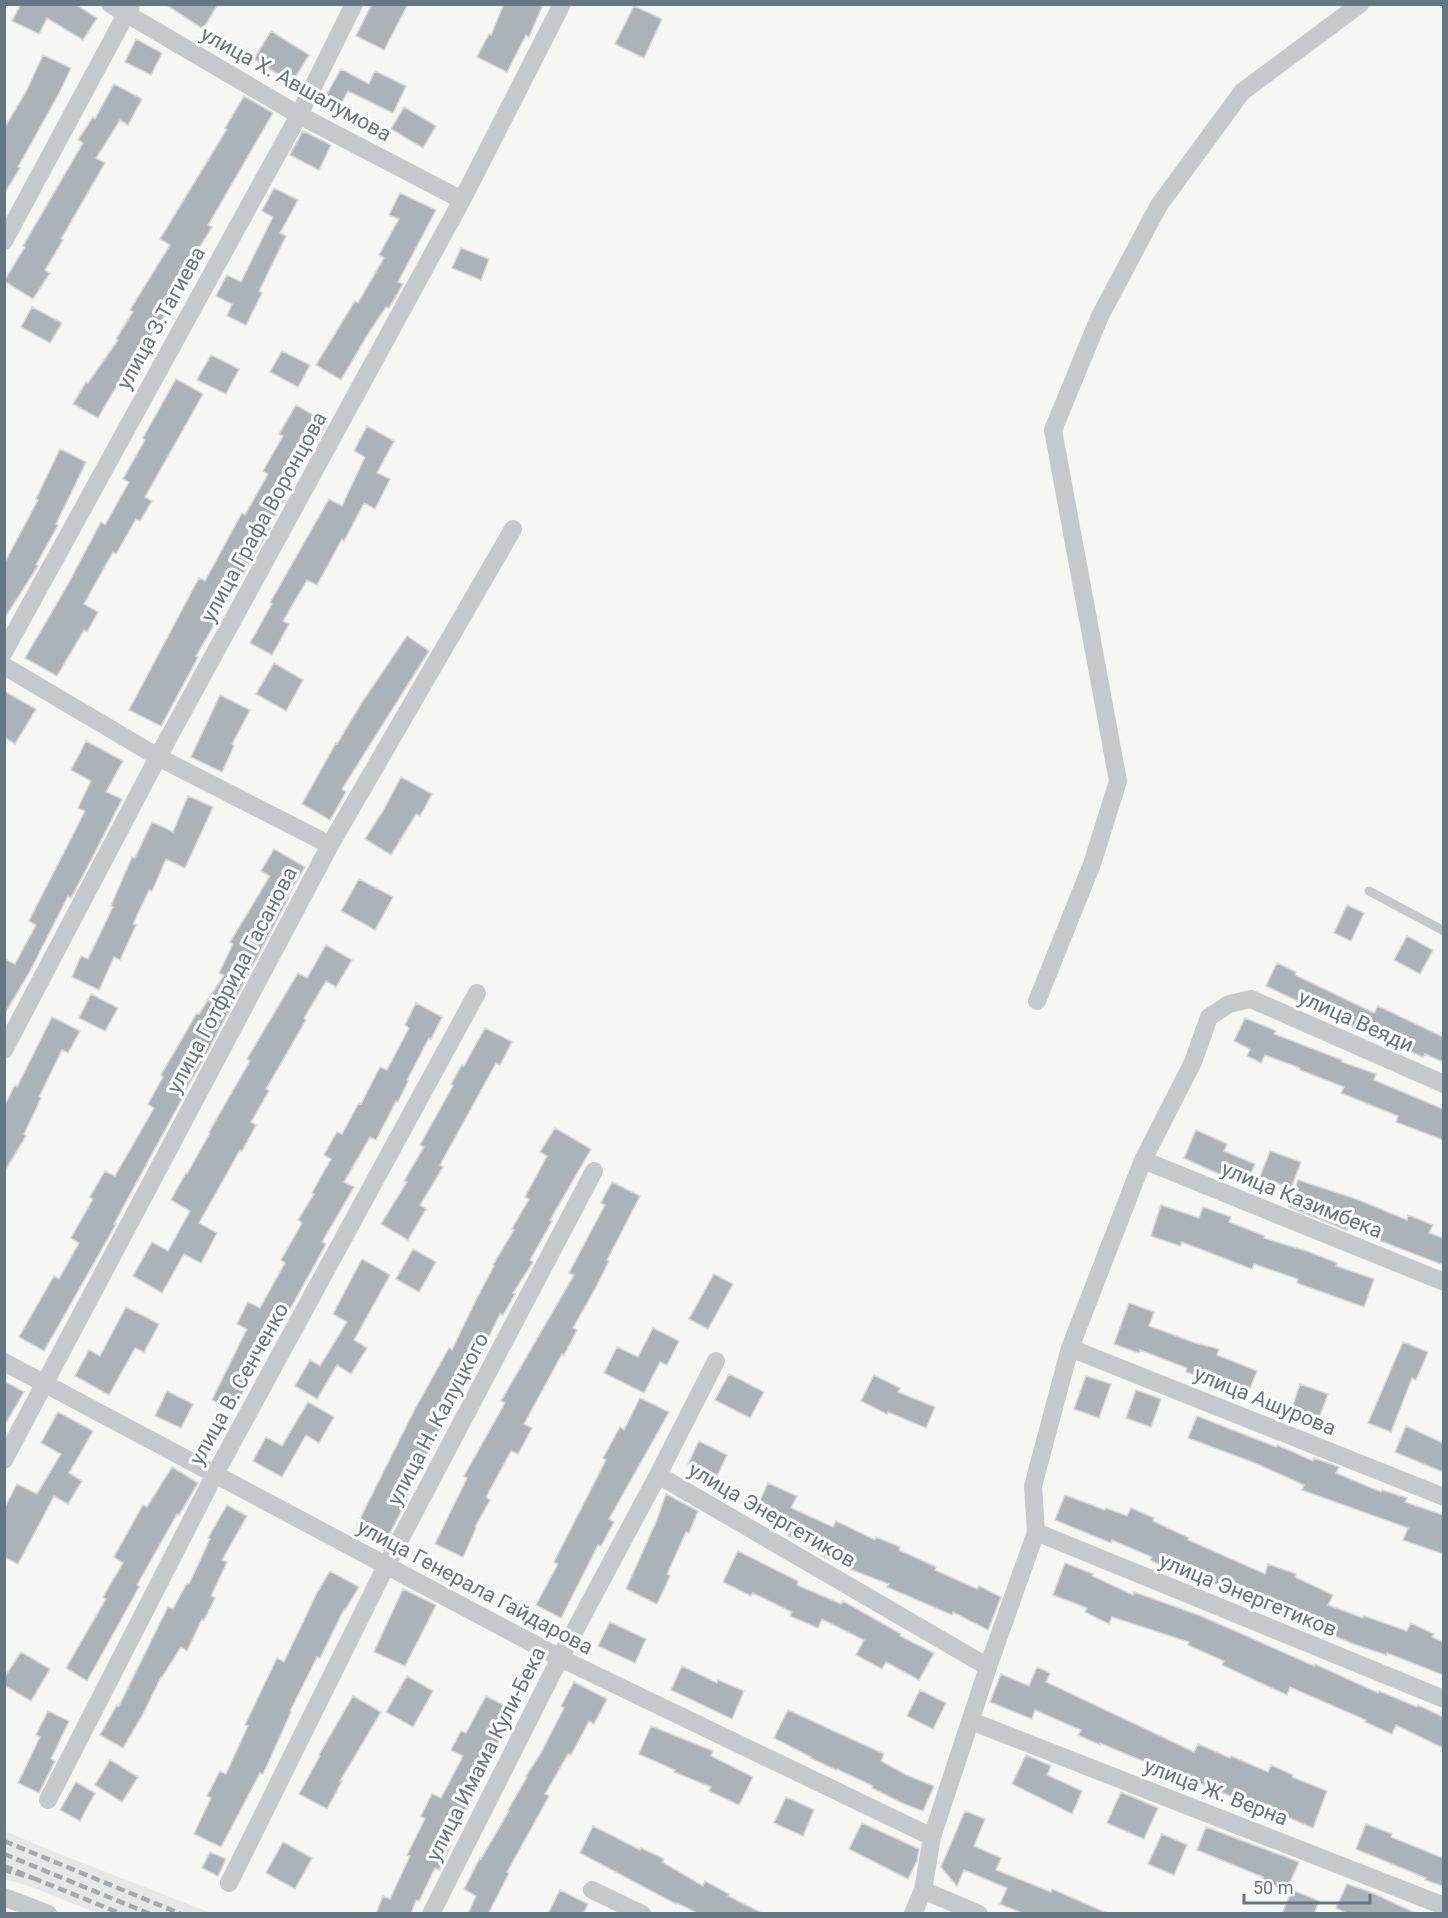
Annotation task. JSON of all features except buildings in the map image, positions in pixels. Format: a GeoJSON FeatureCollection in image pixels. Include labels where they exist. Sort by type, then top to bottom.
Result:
{"type":"FeatureCollection","features":[{"type":"Feature","properties":{"kind":"street","name":"улица Х. Авшалумова"},"geometry":{"type":"LineString","coordinates":[[110,4],[129,9],[299,115],[462,200]]}},
{"type":"Feature","properties":{"kind":"street","name":"улица З.Тагиева"},"geometry":{"type":"LineString","coordinates":[[4,652],[299,115],[354,4]]}},
{"type":"Feature","properties":{"kind":"street","name":"улица Графа Воронцова"},"geometry":{"type":"LineString","coordinates":[[4,1050],[158,757],[462,200],[562,4]]}},
{"type":"Feature","properties":{"kind":"street"},"geometry":{"type":"LineString","coordinates":[[1037,1001],[1092,864],[1118,781],[1053,430],[1100,316],[1159,205],[1242,92],[1360,4]]}},
{"type":"Feature","properties":{"kind":"street"},"geometry":{"type":"LineString","coordinates":[[4,241],[129,9]]}},
{"type":"Feature","properties":{"kind":"street","name":"улица Готфрида Гасанова"},"geometry":{"type":"LineString","coordinates":[[4,1460],[330,845],[513,529]]}},
{"type":"Feature","properties":{"kind":"street"},"geometry":{"type":"LineString","coordinates":[[4,666],[158,757],[330,845]]}},
{"type":"Feature","properties":{"kind":"street","name":"улица В. Сенченко"},"geometry":{"type":"LineString","coordinates":[[48,1800],[215,1474],[477,993]]}},
{"type":"Feature","properties":{"kind":"street","name":"улица Веяди"},"geometry":{"type":"LineString","coordinates":[[1143,1160],[1193,1062],[1209,1017],[1229,1004],[1251,999],[1443,1084]]}},
{"type":"Feature","properties":{"kind":"street"},"geometry":{"type":"LineString","coordinates":[[913,1914],[923,1890],[932,1837],[988,1666],[1036,1532],[1033,1486],[1070,1348],[1143,1160]]}},
{"type":"Feature","properties":{"kind":"street","name":"улица Казимбека"},"geometry":{"type":"LineString","coordinates":[[1143,1160],[1443,1282]]}},
{"type":"Feature","properties":{"kind":"street","name":"улица Н. Калуцкого"},"geometry":{"type":"LineString","coordinates":[[229,1883],[386,1566],[594,1171]]}},
{"type":"Feature","properties":{"kind":"street","name":"улица Ашурова"},"geometry":{"type":"LineString","coordinates":[[1070,1348],[1443,1497]]}},
{"type":"Feature","properties":{"kind":"street","name":"улица Имама Кули-Бека"},"geometry":{"type":"LineString","coordinates":[[431,1914],[560,1658],[716,1361]]}},
{"type":"Feature","properties":{"kind":"street","name":"улица Генерала Гайдарова"},"geometry":{"type":"LineString","coordinates":[[4,1362],[560,1658],[932,1837]]}},
{"type":"Feature","properties":{"kind":"street","name":"улица Энергетиков"},"geometry":{"type":"LineString","coordinates":[[658,1475],[988,1666]]}},
{"type":"Feature","properties":{"kind":"street","name":"улица Энергетиков"},"geometry":{"type":"LineString","coordinates":[[1036,1532],[1443,1699]]}},
{"type":"Feature","properties":{"kind":"street","name":"улица Ж. Верна"},"geometry":{"type":"LineString","coordinates":[[971,1721],[1443,1906]]}},
{"type":"Feature","properties":{"kind":"street"},"geometry":{"type":"LineString","coordinates":[[592,1890],[642,1914]]}},
{"type":"Feature","properties":{"kind":"street"},"geometry":{"type":"LineString","coordinates":[[923,1890],[979,1914]]}},
{"type":"Feature","properties":{"kind":"street"},"geometry":{"type":"LineString","coordinates":[[4,1897],[48,1914]]}},
{"type":"Feature","properties":{"kind":"lane"},"geometry":{"type":"LineString","coordinates":[[1369,891],[1443,931]]}},
{"type":"Feature","properties":{"kind":"shaded area"},"geometry":{"type":"Polygon","coordinates":[[[5,1831],[211,1913],[97,1913],[5,1879],[5,1831]]]}},
{"type":"Feature","properties":{"kind":"railway"},"geometry":{"type":"LineString","coordinates":[[4,1841],[181,1914]]}},
{"type":"Feature","properties":{"kind":"railway"},"geometry":{"type":"LineString","coordinates":[[4,1854],[150,1914]]}},
{"type":"Feature","properties":{"kind":"railway"},"geometry":{"type":"LineString","coordinates":[[4,1866],[33,1878],[4,1870]]}},
{"type":"Feature","properties":{"kind":"railway"},"geometry":{"type":"LineString","coordinates":[[33,1878],[122,1914]]}}]}
